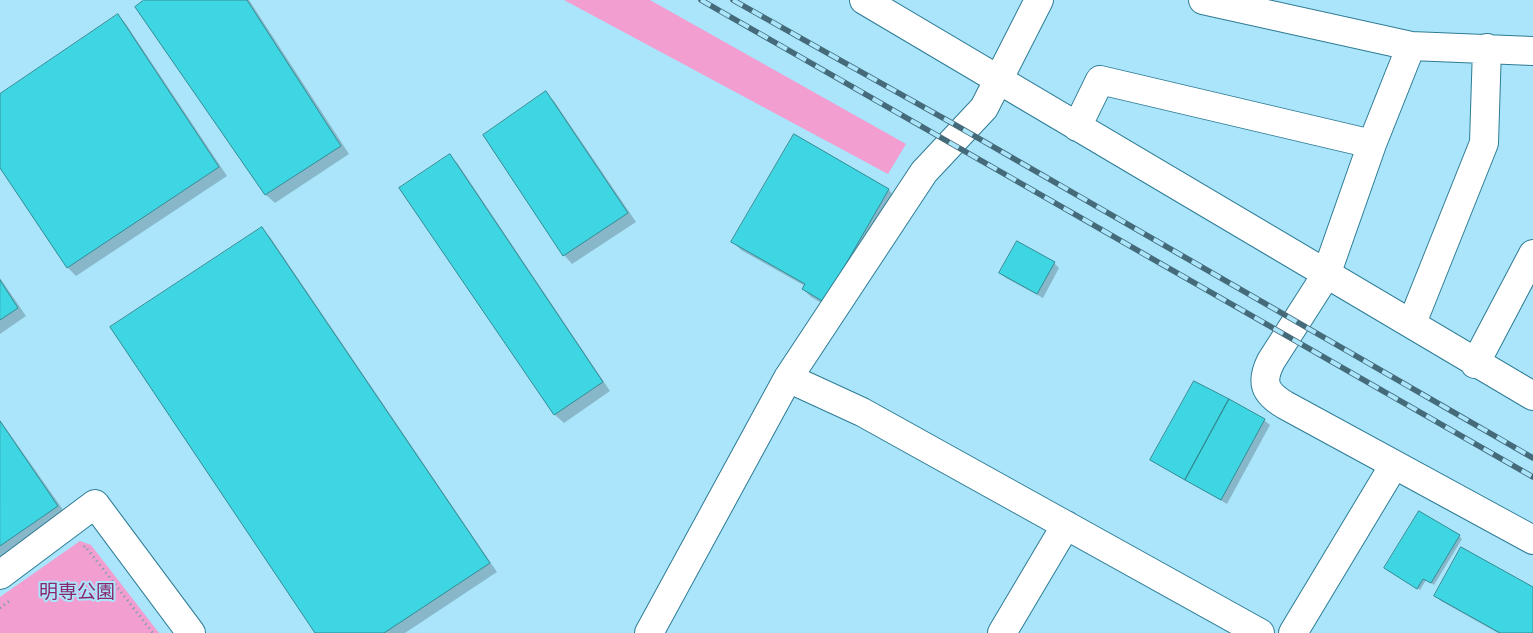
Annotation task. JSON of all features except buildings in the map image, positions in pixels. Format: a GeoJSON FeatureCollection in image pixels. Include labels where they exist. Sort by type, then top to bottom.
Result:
{"type":"FeatureCollection","features":[{"type":"Feature","properties":{"kind":"street"},"geometry":{"type":"LineString","coordinates":[[864,0],[1326,275],[1412,323],[1475,364],[1533,396]]}},
{"type":"Feature","properties":{"kind":"street"},"geometry":{"type":"LineString","coordinates":[[649,633],[788,378],[924,172],[984,108],[1000,80],[1039,0]]}},
{"type":"Feature","properties":{"kind":"street"},"geometry":{"type":"LineString","coordinates":[[1202,0],[1411,46],[1533,51]]}},
{"type":"Feature","properties":{"kind":"street"},"geometry":{"type":"LineString","coordinates":[[1411,46],[1372,144],[1326,275],[1271,361],[1264,374],[1266,385],[1276,400],[1533,540]]}},
{"type":"Feature","properties":{"kind":"street"},"geometry":{"type":"LineString","coordinates":[[1412,323],[1484,143],[1487,48]]}},
{"type":"Feature","properties":{"kind":"street"},"geometry":{"type":"LineString","coordinates":[[1077,127],[1100,80],[1372,144]]}},
{"type":"Feature","properties":{"kind":"street"},"geometry":{"type":"LineString","coordinates":[[1475,364],[1533,254]]}},
{"type":"Feature","properties":{"kind":"street"},"geometry":{"type":"LineString","coordinates":[[788,378],[862,412],[1260,633]]}},
{"type":"Feature","properties":{"kind":"street"},"geometry":{"type":"LineString","coordinates":[[1293,633],[1394,465]]}},
{"type":"Feature","properties":{"kind":"street"},"geometry":{"type":"LineString","coordinates":[[0,574],[96,504],[192,633]]}},
{"type":"Feature","properties":{"kind":"street"},"geometry":{"type":"LineString","coordinates":[[1002,633],[1066,525]]}},
{"type":"Feature","properties":{"kind":"path"},"geometry":{"type":"LineString","coordinates":[[78,552],[85,546],[153,633]]}},
{"type":"Feature","properties":{"kind":"path"},"geometry":{"type":"LineString","coordinates":[[0,608],[16,597]]}},
{"type":"Feature","properties":{"kind":"green space"},"geometry":{"type":"Polygon","coordinates":[[[564,0],[650,0],[906,144],[888,174],[564,0]]]}},
{"type":"Feature","properties":{"kind":"green space","name":"明専公園"},"geometry":{"type":"Polygon","coordinates":[[[80,541],[91,545],[159,633],[0,633],[0,597],[80,541]]]}},
{"type":"Feature","properties":{"kind":"railway"},"geometry":{"type":"LineString","coordinates":[[701,0],[1533,477]]}},
{"type":"Feature","properties":{"kind":"railway"},"geometry":{"type":"LineString","coordinates":[[733,0],[952,123],[1533,458]]}}]}
